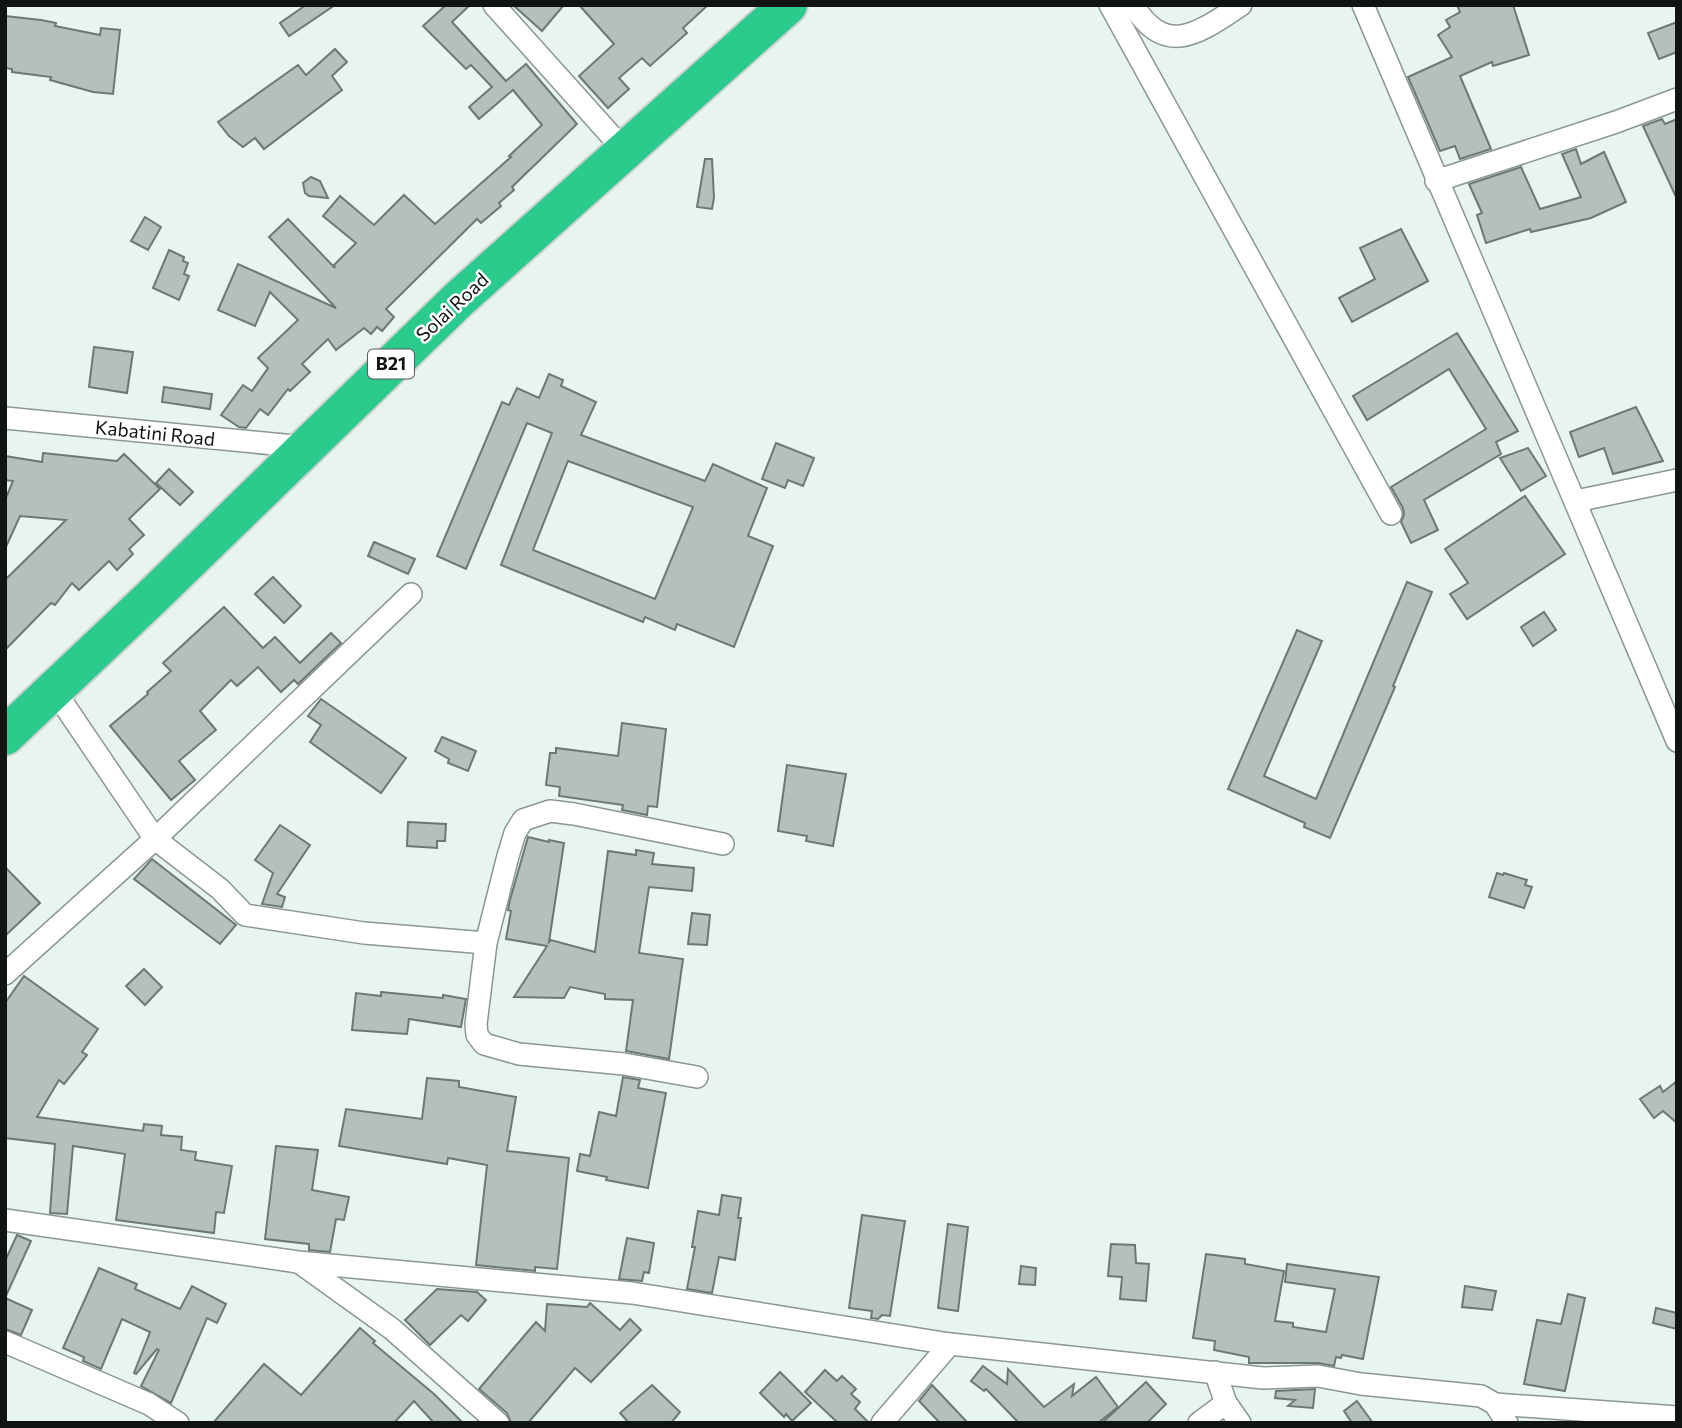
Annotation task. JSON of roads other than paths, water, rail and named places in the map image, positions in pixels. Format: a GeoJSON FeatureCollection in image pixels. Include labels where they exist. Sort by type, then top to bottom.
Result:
{"type":"FeatureCollection","features":[{"type":"Feature","properties":{"kind":"highway","name":"Solai Road"},"geometry":{"type":"LineString","coordinates":[[5,736],[459,299],[788,5]]}},
{"type":"Feature","properties":{"kind":"street"},"geometry":{"type":"LineString","coordinates":[[495,5],[624,150]]}},
{"type":"Feature","properties":{"kind":"street"},"geometry":{"type":"LineString","coordinates":[[1110,5],[1391,514]]}},
{"type":"Feature","properties":{"kind":"street"},"geometry":{"type":"LineString","coordinates":[[1133,5],[1143,22],[1160,35],[1180,37],[1200,32],[1241,5]]}},
{"type":"Feature","properties":{"kind":"street"},"geometry":{"type":"LineString","coordinates":[[1363,5],[1677,741]]}},
{"type":"Feature","properties":{"kind":"street"},"geometry":{"type":"LineString","coordinates":[[1436,181],[1616,122],[1677,99]]}},
{"type":"Feature","properties":{"kind":"street","name":"Kabatini Road"},"geometry":{"type":"LineString","coordinates":[[5,418],[305,447]]}},
{"type":"Feature","properties":{"kind":"street"},"geometry":{"type":"LineString","coordinates":[[1576,501],[1677,480]]}},
{"type":"Feature","properties":{"kind":"street"},"geometry":{"type":"LineString","coordinates":[[5,974],[155,839],[411,594]]}},
{"type":"Feature","properties":{"kind":"street"},"geometry":{"type":"LineString","coordinates":[[54,690],[155,839],[220,889],[245,915],[364,933],[486,943]]}},
{"type":"Feature","properties":{"kind":"street"},"geometry":{"type":"LineString","coordinates":[[697,1077],[624,1065],[519,1054],[484,1044],[477,1035],[476,1024],[486,943],[516,832],[523,820],[550,811],[592,816],[723,844]]}},
{"type":"Feature","properties":{"kind":"street"},"geometry":{"type":"LineString","coordinates":[[5,1220],[298,1262],[632,1293],[950,1344],[1263,1378],[1318,1376],[1362,1384],[1481,1396],[1495,1404],[1677,1417]]}},
{"type":"Feature","properties":{"kind":"street"},"geometry":{"type":"LineString","coordinates":[[298,1262],[392,1329],[498,1423]]}},
{"type":"Feature","properties":{"kind":"street"},"geometry":{"type":"LineString","coordinates":[[5,1342],[149,1404],[178,1423]]}},
{"type":"Feature","properties":{"kind":"street"},"geometry":{"type":"LineString","coordinates":[[882,1423],[950,1344]]}},
{"type":"Feature","properties":{"kind":"street"},"geometry":{"type":"LineString","coordinates":[[1215,1372],[1226,1403],[1240,1423]]}},
{"type":"Feature","properties":{"kind":"street"},"geometry":{"type":"LineString","coordinates":[[1199,1423],[1226,1403]]}},
{"type":"Feature","properties":{"kind":"street"},"geometry":{"type":"LineString","coordinates":[[1495,1404],[1507,1423]]}}]}
